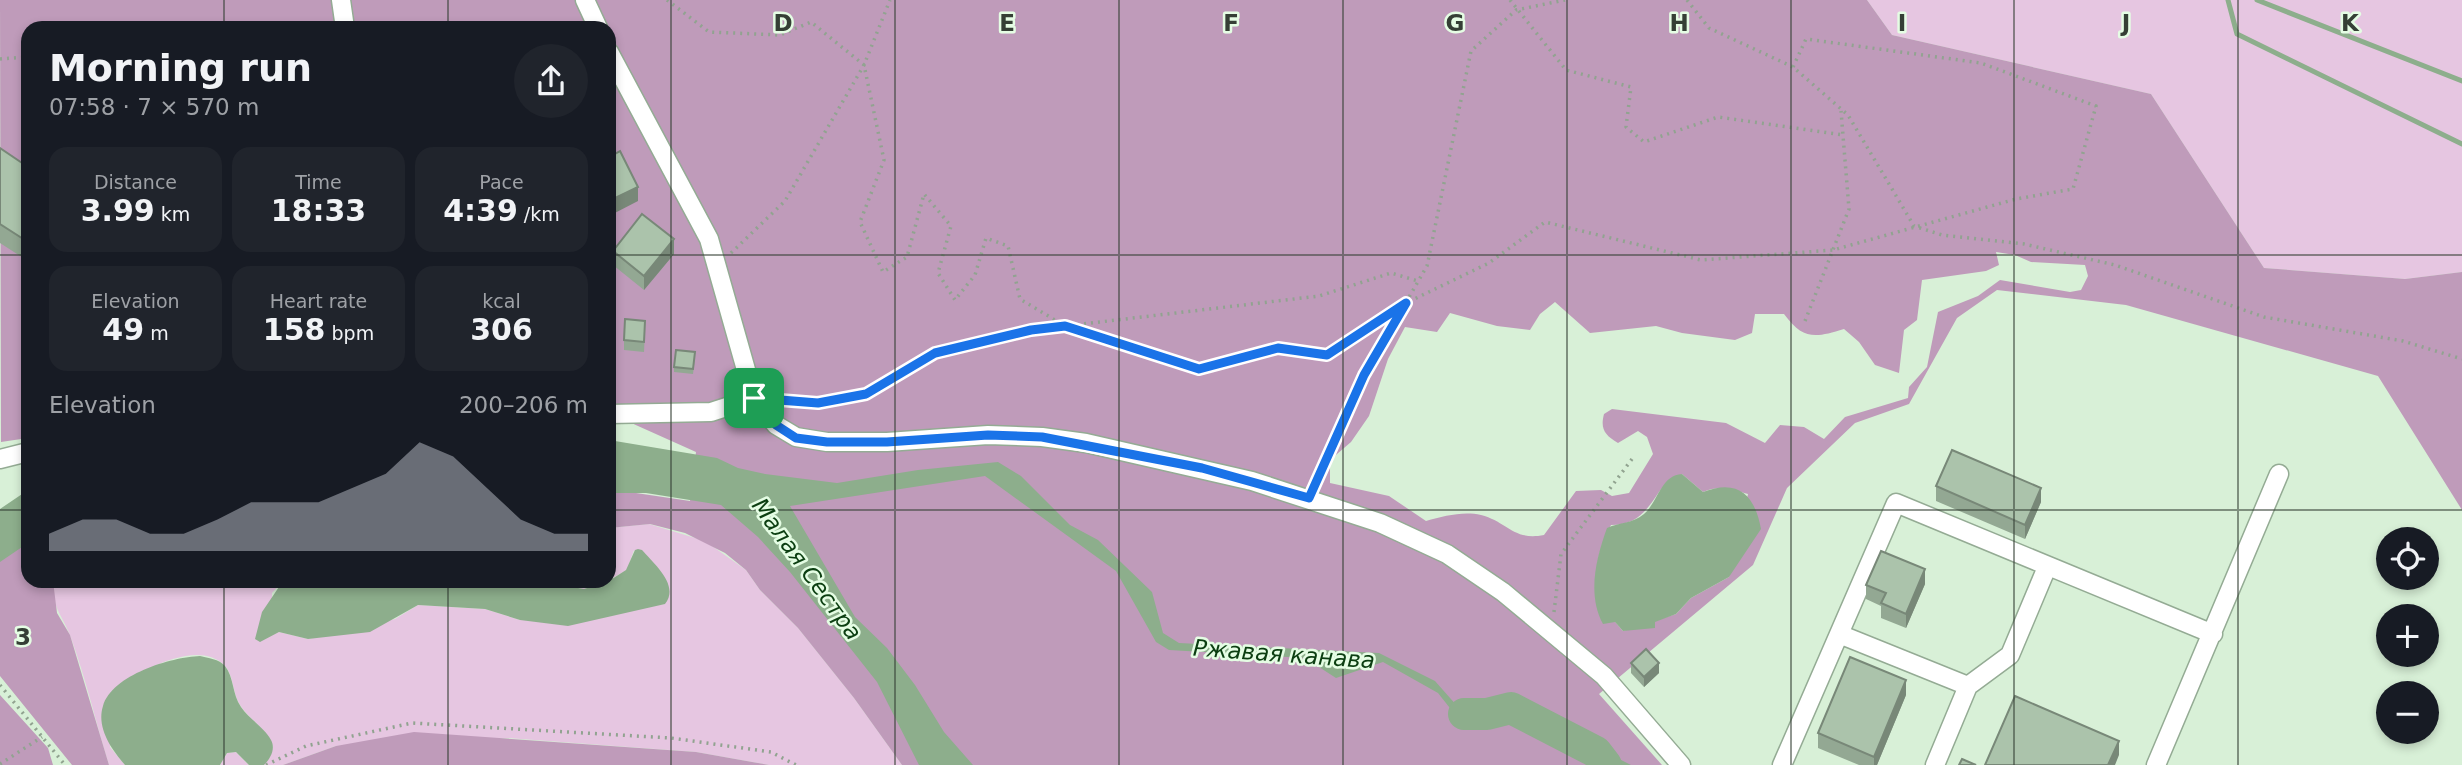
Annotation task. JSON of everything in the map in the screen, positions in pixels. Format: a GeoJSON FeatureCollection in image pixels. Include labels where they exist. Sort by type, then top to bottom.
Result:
{"type":"FeatureCollection","features":[{"type":"Feature","properties":{"kind":"street"},"geometry":{"type":"LineString","coordinates":[[341,0],[344,21]]}},
{"type":"Feature","properties":{"kind":"street"},"geometry":{"type":"LineString","coordinates":[[586,0],[595,21]]}},
{"type":"Feature","properties":{"kind":"street"},"geometry":{"type":"LineString","coordinates":[[616,66],[709,239],[754,398],[776,425],[796,438],[827,442],[887,442],[988,435],[1042,437],[1202,468],[1309,498],[1380,523],[1447,554],[1503,592],[1604,676],[1681,765]]}},
{"type":"Feature","properties":{"kind":"street"},"geometry":{"type":"LineString","coordinates":[[616,414],[711,412],[754,398]]}},
{"type":"Feature","properties":{"kind":"street"},"geometry":{"type":"LineString","coordinates":[[0,459],[21,454]]}},
{"type":"Feature","properties":{"kind":"street"},"geometry":{"type":"LineString","coordinates":[[2156,765],[2279,474]]}},
{"type":"Feature","properties":{"kind":"street"},"geometry":{"type":"LineString","coordinates":[[1782,765],[1896,503],[2213,634]]}},
{"type":"Feature","properties":{"kind":"street"},"geometry":{"type":"LineString","coordinates":[[1935,765],[1968,686],[2010,655],[2047,567]]}},
{"type":"Feature","properties":{"kind":"street"},"geometry":{"type":"LineString","coordinates":[[1839,634],[1968,686]]}},
{"type":"Feature","properties":{"kind":"path"},"geometry":{"type":"LineString","coordinates":[[667,0],[709,32],[780,35],[811,22],[864,65],[884,160],[860,222],[883,272],[907,257],[924,194],[951,226],[938,273],[955,300],[975,275],[986,238],[1008,246],[1020,299],[1065,326],[1199,369],[1278,348],[1327,355],[1406,303],[1489,263],[1545,222],[1700,260],[1833,250],[2016,199],[2073,189],[2096,106],[1981,63],[1806,38],[1793,67]]}},
{"type":"Feature","properties":{"kind":"path"},"geometry":{"type":"LineString","coordinates":[[717,267],[785,201],[864,65],[890,0]]}},
{"type":"Feature","properties":{"kind":"path"},"geometry":{"type":"LineString","coordinates":[[1510,0],[1566,70],[1631,87],[1626,127],[1644,142],[1718,117],[1843,135]]}},
{"type":"Feature","properties":{"kind":"path"},"geometry":{"type":"LineString","coordinates":[[1309,498],[1364,375],[1427,266],[1471,51],[1516,10],[1565,0]]}},
{"type":"Feature","properties":{"kind":"path"},"geometry":{"type":"LineString","coordinates":[[1687,0],[1709,28],[1793,67],[1848,115],[1914,226],[1942,235],[2024,244],[2115,265],[2264,317],[2403,341],[2462,359]]}},
{"type":"Feature","properties":{"kind":"path"},"geometry":{"type":"LineString","coordinates":[[0,59],[21,58]]}},
{"type":"Feature","properties":{"kind":"path"},"geometry":{"type":"LineString","coordinates":[[1805,320],[1849,209],[1841,109]]}},
{"type":"Feature","properties":{"kind":"path"},"geometry":{"type":"LineString","coordinates":[[754,398],[818,403],[866,394],[935,353],[1031,330],[1319,296],[1391,273],[1418,281]]}},
{"type":"Feature","properties":{"kind":"path"},"geometry":{"type":"LineString","coordinates":[[1552,632],[1561,554],[1635,455]]}},
{"type":"Feature","properties":{"kind":"path"},"geometry":{"type":"LineString","coordinates":[[0,685],[65,765]]}},
{"type":"Feature","properties":{"kind":"path"},"geometry":{"type":"LineString","coordinates":[[266,765],[306,746],[412,723],[671,738],[771,752],[796,765]]}},
{"type":"Feature","properties":{"kind":"path"},"geometry":{"type":"LineString","coordinates":[[0,764],[43,736]]}},
{"type":"Feature","properties":{"kind":"shaded area"},"geometry":{"type":"Polygon","coordinates":[[[0,0],[1867,0],[1892,35],[2151,94],[2264,268],[2405,279],[2462,272],[2462,510],[2378,376],[2126,305],[1997,290],[1957,318],[1909,404],[1855,423],[1787,488],[1753,565],[1599,694],[1662,765],[902,765],[854,698],[798,628],[760,590],[746,570],[725,553],[685,533],[650,524],[616,527],[616,490],[690,501],[696,452],[616,416],[616,21],[21,21],[21,439],[1,442],[0,0]],[[1996,252],[1999,265],[1986,271],[1922,280],[1917,320],[1904,330],[1899,373],[1875,365],[1859,342],[1844,329],[1810,335],[1797,329],[1784,314],[1755,314],[1752,333],[1735,340],[1682,333],[1656,326],[1590,333],[1555,302],[1540,314],[1530,330],[1497,326],[1450,313],[1437,332],[1405,327],[1388,359],[1369,416],[1351,442],[1330,460],[1330,483],[1389,496],[1426,521],[1474,514],[1490,518],[1518,533],[1544,535],[1576,491],[1601,490],[1612,496],[1629,493],[1653,454],[1647,437],[1638,431],[1618,443],[1607,434],[1603,428],[1604,414],[1612,409],[1726,423],[1765,443],[1780,425],[1804,427],[1824,439],[1845,417],[1908,398],[1909,387],[1927,367],[1938,312],[1978,296],[2000,280],[2070,292],[2081,290],[2088,276],[2085,265],[2031,262],[2015,255],[1996,252]],[[1682,474],[1664,487],[1640,516],[1628,523],[1611,525],[1600,554],[1597,580],[1605,606],[1623,631],[1676,614],[1691,598],[1729,577],[1748,494],[1720,488],[1703,492],[1682,474]]]}},
{"type":"Feature","properties":{"kind":"shaded area"},"geometry":{"type":"Polygon","coordinates":[[[1867,0],[2462,0],[2462,272],[2405,279],[2264,268],[2151,94],[1892,35],[1867,0]]]}},
{"type":"Feature","properties":{"kind":"shaded area"},"geometry":{"type":"Polygon","coordinates":[[[649,524],[705,541],[746,570],[760,590],[798,628],[854,698],[902,765],[769,765],[696,752],[508,738],[336,746],[283,765],[264,765],[273,747],[271,741],[240,705],[230,674],[224,665],[212,658],[198,655],[151,667],[113,690],[110,747],[125,765],[109,765],[76,654],[56,606],[53,591],[53,588],[277,588],[272,593],[272,634],[279,632],[308,639],[395,619],[418,605],[485,609],[520,620],[665,604],[634,550],[627,570],[616,576],[616,527],[649,524]]]}},
{"type":"Feature","properties":{"kind":"shaded area"},"geometry":{"type":"Polygon","coordinates":[[[21,544],[21,588],[54,588],[57,613],[70,635],[109,765],[72,765],[0,676],[0,555],[21,544]]]}},
{"type":"Feature","properties":{"kind":"shaded area"},"geometry":{"type":"Polygon","coordinates":[[[0,695],[48,748],[53,765],[0,765],[0,695]]]}},
{"type":"Feature","properties":{"kind":"shaded area"},"geometry":{"type":"Polygon","coordinates":[[[414,732],[696,752],[769,765],[283,765],[336,746],[414,732]]]}},
{"type":"Feature","properties":{"kind":"shaded area"},"geometry":{"type":"Polygon","coordinates":[[[236,752],[249,765],[220,765],[227,753],[236,752]]]}},
{"type":"Feature","properties":{"kind":"water","name":"Малая Сестра"},"geometry":{"type":"Polygon","coordinates":[[[616,441],[717,458],[738,468],[765,474],[837,483],[918,470],[998,462],[1021,476],[1070,525],[1098,540],[1152,592],[1163,633],[1179,643],[1379,653],[1435,681],[1458,707],[1524,711],[1631,765],[1598,765],[1513,713],[1457,717],[1438,693],[1383,662],[1336,678],[1305,658],[1169,650],[1156,642],[1116,571],[985,476],[790,506],[855,617],[887,648],[915,685],[944,732],[973,765],[919,765],[877,682],[790,572],[758,537],[721,505],[646,493],[616,493],[616,441]]]}},
{"type":"Feature","properties":{"kind":"water"},"geometry":{"type":"Polygon","coordinates":[[[1682,474],[1703,492],[1726,487],[1743,493],[1754,507],[1761,529],[1729,577],[1691,598],[1676,614],[1655,622],[1655,628],[1623,631],[1615,622],[1603,624],[1598,613],[1594,589],[1599,552],[1607,528],[1635,520],[1644,514],[1664,484],[1682,474]]]}},
{"type":"Feature","properties":{"kind":"water"},"geometry":{"type":"Polygon","coordinates":[[[21,495],[21,548],[0,562],[0,509],[21,495]]]}},
{"type":"Feature","properties":{"kind":"water"},"geometry":{"type":"Polygon","coordinates":[[[635,550],[642,550],[664,575],[669,590],[665,604],[568,626],[520,620],[485,609],[418,605],[370,632],[308,639],[279,632],[260,642],[255,639],[262,612],[278,588],[616,588],[616,576],[626,570],[635,550]]]}},
{"type":"Feature","properties":{"kind":"water"},"geometry":{"type":"Polygon","coordinates":[[[200,656],[220,662],[228,670],[241,707],[271,740],[273,750],[268,760],[264,765],[249,765],[236,752],[227,753],[220,765],[125,765],[110,746],[103,730],[101,714],[109,695],[118,685],[144,670],[174,660],[200,656]]]}},
{"type":"Feature","properties":{"kind":"building"},"geometry":{"type":"Polygon","coordinates":[[[0,148],[21,162],[21,238],[0,224],[0,148]]]}},
{"type":"Feature","properties":{"kind":"building"},"geometry":{"type":"Polygon","coordinates":[[[620,151],[638,187],[616,198],[616,153],[620,151]]]}},
{"type":"Feature","properties":{"kind":"building"},"geometry":{"type":"Polygon","coordinates":[[[642,214],[674,239],[644,276],[616,253],[616,247],[642,214]]]}},
{"type":"Feature","properties":{"kind":"building"},"geometry":{"type":"Polygon","coordinates":[[[625,319],[645,321],[644,342],[624,340],[625,319]]]}},
{"type":"Feature","properties":{"kind":"building"},"geometry":{"type":"Polygon","coordinates":[[[676,350],[695,352],[693,369],[674,367],[676,350]]]}},
{"type":"Feature","properties":{"kind":"building"},"geometry":{"type":"Polygon","coordinates":[[[1952,450],[2041,488],[2025,525],[1936,486],[1952,450]]]}},
{"type":"Feature","properties":{"kind":"building"},"geometry":{"type":"Polygon","coordinates":[[[1881,551],[1925,569],[1906,614],[1881,603],[1886,593],[1866,585],[1881,551]]]}},
{"type":"Feature","properties":{"kind":"building"},"geometry":{"type":"Polygon","coordinates":[[[1646,649],[1659,663],[1644,677],[1631,663],[1646,649]]]}},
{"type":"Feature","properties":{"kind":"building"},"geometry":{"type":"Polygon","coordinates":[[[1850,657],[1906,680],[1874,757],[1818,733],[1850,657]]]}},
{"type":"Feature","properties":{"kind":"building"},"geometry":{"type":"Polygon","coordinates":[[[2015,696],[2119,741],[2108,765],[1985,765],[2015,696]]]}},
{"type":"Feature","properties":{"kind":"building"},"geometry":{"type":"Polygon","coordinates":[[[1962,759],[1976,765],[1959,765],[1962,759]]]}},
{"type":"Feature","properties":{"kind":"waterway"},"geometry":{"type":"LineString","coordinates":[[2228,0],[2237,34],[2462,144]]}},
{"type":"Feature","properties":{"kind":"waterway"},"geometry":{"type":"LineString","coordinates":[[2257,0],[2462,81]]}},
{"type":"Feature","properties":{"kind":"waterway","name":"Ржавая канава"},"geometry":{"type":"LineString","coordinates":[[1464,714],[1487,714],[1511,708],[1596,752],[1606,765]]}},
{"type":"Feature","properties":{"kind":"route"},"geometry":{"type":"LineString","coordinates":[[1406,303],[1364,375],[1309,498],[1202,468],[1086,443],[1042,437],[988,435],[887,442],[827,442],[796,438],[776,425],[754,398],[818,403],[866,394],[935,353],[1031,330],[1065,326],[1199,369],[1278,348],[1327,355],[1406,303]]}}]}
